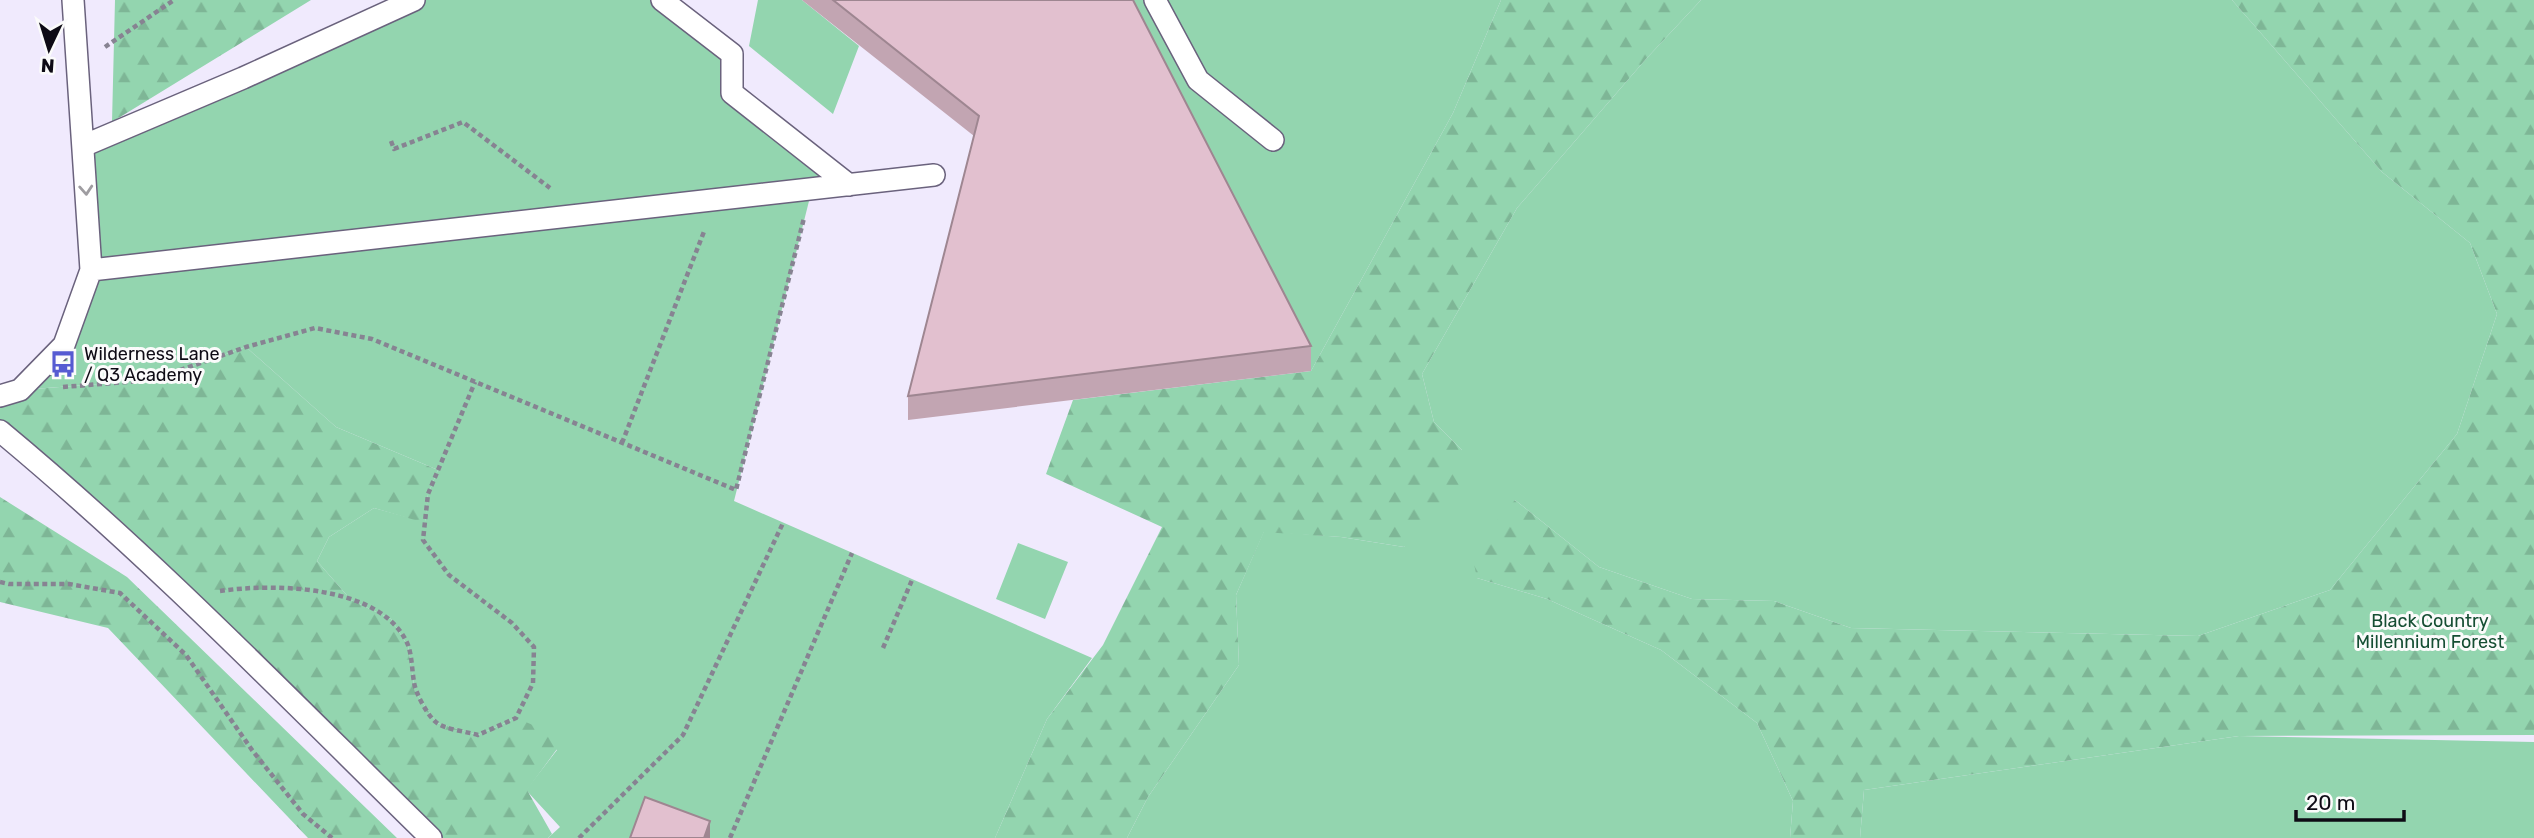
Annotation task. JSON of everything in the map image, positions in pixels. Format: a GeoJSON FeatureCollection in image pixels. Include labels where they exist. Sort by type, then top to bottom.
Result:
{"type":"FeatureCollection","features":[{"type":"Feature","properties":{"kind":"lane"},"geometry":{"type":"LineString","coordinates":[[10,393],[64,345],[91,270],[73,0]]}},
{"type":"Feature","properties":{"kind":"lane"},"geometry":{"type":"LineString","coordinates":[[83,146],[243,78],[414,0]]}},
{"type":"Feature","properties":{"kind":"lane"},"geometry":{"type":"LineString","coordinates":[[662,0],[732,54],[732,93],[849,185]]}},
{"type":"Feature","properties":{"kind":"lane"},"geometry":{"type":"LineString","coordinates":[[1155,0],[1198,80],[1273,140]]}},
{"type":"Feature","properties":{"kind":"lane"},"geometry":{"type":"LineString","coordinates":[[91,270],[934,175]]}},
{"type":"Feature","properties":{"kind":"lane"},"geometry":{"type":"LineString","coordinates":[[0,431],[59,480],[183,596],[431,838]]}},
{"type":"Feature","properties":{"kind":"path"},"geometry":{"type":"LineString","coordinates":[[77,65],[173,0]]}},
{"type":"Feature","properties":{"kind":"path"},"geometry":{"type":"LineString","coordinates":[[391,141],[394,149],[463,122],[584,214]]}},
{"type":"Feature","properties":{"kind":"path"},"geometry":{"type":"LineString","coordinates":[[10,393],[152,380],[246,347],[316,328],[373,339],[736,490],[812,189]]}},
{"type":"Feature","properties":{"kind":"path"},"geometry":{"type":"LineString","coordinates":[[622,443],[716,199]]}},
{"type":"Feature","properties":{"kind":"path"},"geometry":{"type":"LineString","coordinates":[[183,596],[243,588],[304,588],[351,600],[391,619],[408,646],[415,692],[437,723],[478,735],[516,718],[533,683],[534,647],[512,623],[449,575],[423,540],[428,494],[475,382]]}},
{"type":"Feature","properties":{"kind":"path"},"geometry":{"type":"LineString","coordinates":[[579,838],[683,734],[783,523]]}},
{"type":"Feature","properties":{"kind":"path"},"geometry":{"type":"LineString","coordinates":[[730,838],[852,553]]}},
{"type":"Feature","properties":{"kind":"path"},"geometry":{"type":"LineString","coordinates":[[883,648],[912,580]]}},
{"type":"Feature","properties":{"kind":"path"},"geometry":{"type":"LineString","coordinates":[[0,582],[69,584],[120,593],[186,655],[252,750],[303,814],[332,838]]}},
{"type":"Feature","properties":{"kind":"green space"},"geometry":{"type":"Polygon","coordinates":[[[115,0],[311,0],[112,122],[115,0]]]}},
{"type":"Feature","properties":{"kind":"green space"},"geometry":{"type":"Polygon","coordinates":[[[414,0],[662,0],[732,54],[732,93],[849,185],[812,189],[734,501],[1092,658],[1047,719],[995,838],[548,838],[560,827],[526,790],[557,750],[516,718],[478,735],[437,723],[415,692],[408,646],[391,619],[351,600],[317,561],[329,537],[374,508],[425,522],[428,494],[438,470],[336,427],[246,347],[152,380],[20,390],[63,364],[91,270],[83,146],[414,0]]]}},
{"type":"Feature","properties":{"kind":"green space"},"geometry":{"type":"Polygon","coordinates":[[[758,0],[802,0],[859,46],[833,114],[749,46],[758,0]]]}},
{"type":"Feature","properties":{"kind":"green space"},"geometry":{"type":"Polygon","coordinates":[[[1121,0],[1501,0],[1453,113],[1311,371],[1121,0]]]}},
{"type":"Feature","properties":{"kind":"green space"},"geometry":{"type":"Polygon","coordinates":[[[1501,0],[1701,0],[1646,59],[1517,208],[1422,374],[1434,422],[1462,450],[1461,492],[1404,547],[1341,537],[1264,532],[1236,595],[1239,665],[1148,797],[1127,838],[995,838],[1047,719],[1103,645],[1162,527],[1046,474],[1073,400],[1311,371],[1453,113],[1501,0]]]}},
{"type":"Feature","properties":{"kind":"green space"},"geometry":{"type":"Polygon","coordinates":[[[1701,0],[2232,0],[2382,172],[2470,243],[2497,314],[2457,434],[2330,590],[2198,636],[1851,628],[1774,601],[1692,599],[1599,567],[1515,500],[1477,578],[1547,599],[1661,650],[1757,723],[1793,801],[1790,838],[1127,838],[1148,797],[1239,665],[1236,595],[1264,531],[1341,537],[1404,547],[1462,450],[1434,422],[1422,374],[1517,208],[1646,59],[1701,0]]]}},
{"type":"Feature","properties":{"kind":"green space","name":"Black Country Millennium Forest"},"geometry":{"type":"Polygon","coordinates":[[[2232,0],[2534,0],[2534,735],[2239,736],[1864,790],[1860,838],[1790,838],[1793,801],[1757,723],[1661,650],[1547,599],[1477,578],[1471,550],[1515,500],[1599,567],[1692,599],[1774,601],[1851,628],[2198,636],[2330,590],[2457,434],[2497,314],[2470,243],[2382,172],[2232,0]]]}},
{"type":"Feature","properties":{"kind":"green space"},"geometry":{"type":"Polygon","coordinates":[[[246,347],[336,427],[438,470],[428,494],[425,523],[374,508],[329,537],[317,561],[351,600],[391,619],[408,646],[415,692],[437,723],[478,735],[516,718],[545,730],[557,749],[527,790],[552,834],[548,838],[431,838],[0,431],[0,396],[20,390],[152,380],[246,347]]]}},
{"type":"Feature","properties":{"kind":"green space"},"geometry":{"type":"Polygon","coordinates":[[[0,497],[127,577],[397,838],[308,838],[108,628],[0,602],[0,497]]]}},
{"type":"Feature","properties":{"kind":"green space"},"geometry":{"type":"Polygon","coordinates":[[[1018,543],[1068,562],[1045,619],[996,599],[1018,543]]]}},
{"type":"Feature","properties":{"kind":"green space"},"geometry":{"type":"Polygon","coordinates":[[[2239,736],[2534,742],[2534,838],[1860,838],[1864,790],[2239,736]]]}},
{"type":"Feature","properties":{"kind":"building"},"geometry":{"type":"Polygon","coordinates":[[[833,0],[1133,0],[1311,346],[908,396],[979,116],[833,0]]]}},
{"type":"Feature","properties":{"kind":"building"},"geometry":{"type":"Polygon","coordinates":[[[645,797],[710,821],[704,838],[630,838],[645,797]]]}},
{"type":"Feature","properties":{"kind":"place","name":"Wilderness Lane / Q3 Academy"},"geometry":{"type":"Point","coordinates":[63,364]}}]}
